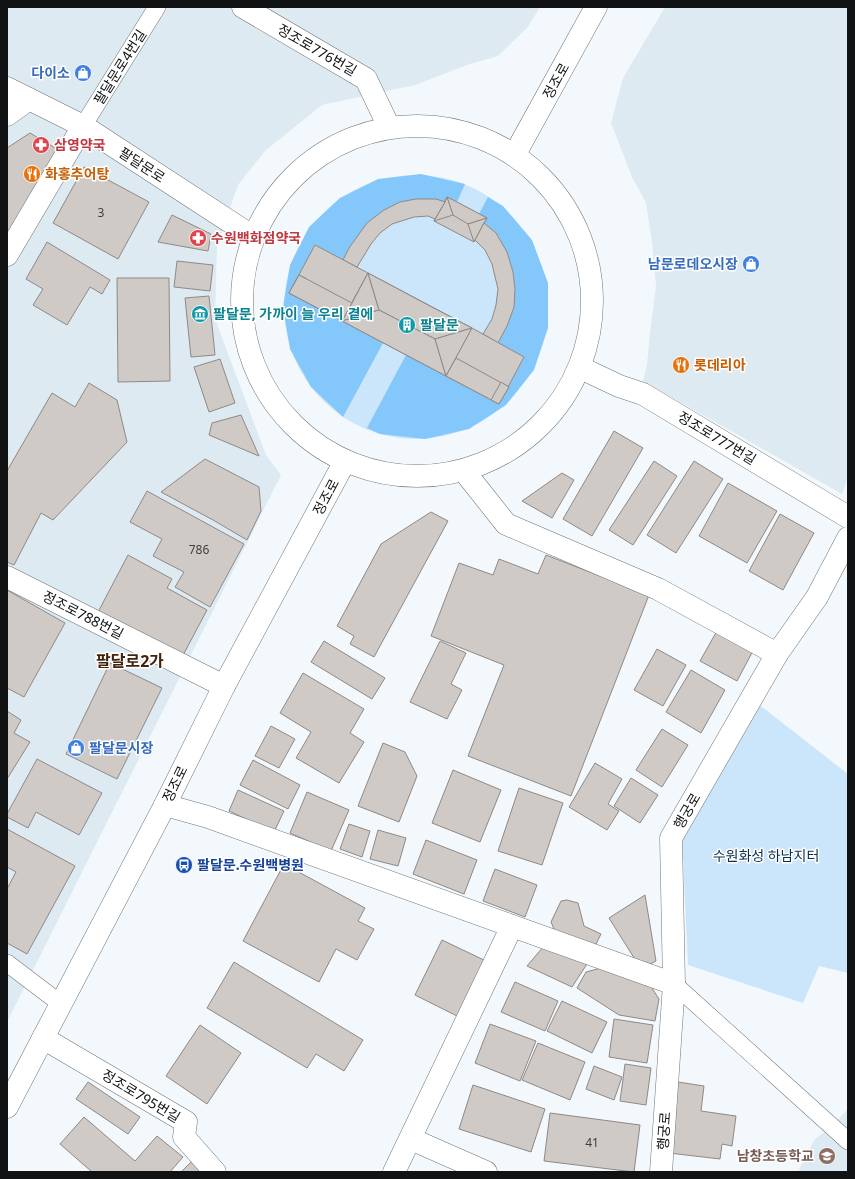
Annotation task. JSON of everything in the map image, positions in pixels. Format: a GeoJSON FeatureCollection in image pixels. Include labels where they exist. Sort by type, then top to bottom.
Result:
{"type":"FeatureCollection","features":[{"type":"Feature","properties":{"kind":"street","name":"정조로776번길"},"geometry":{"type":"LineString","coordinates":[[243,7],[366,79],[389,127]]}},
{"type":"Feature","properties":{"kind":"street","name":"정조로"},"geometry":{"type":"LineString","coordinates":[[515,154],[596,7]]}},
{"type":"Feature","properties":{"kind":"street","name":"팔달문로"},"geometry":{"type":"LineString","coordinates":[[7,88],[83,126],[252,236]]}},
{"type":"Feature","properties":{"kind":"street"},"geometry":{"type":"LineString","coordinates":[[7,114],[29,99]]}},
{"type":"Feature","properties":{"kind":"street"},"geometry":{"type":"LineString","coordinates":[[433,125],[448,128],[476,135],[515,154],[559,196],[586,250],[594,310],[581,368],[562,403],[535,433],[501,457],[464,471],[404,477],[345,462],[300,433],[266,391],[251,356],[246,342],[241,288],[252,236],[284,185],[331,146],[389,127],[433,125]]}},
{"type":"Feature","properties":{"kind":"street"},"geometry":{"type":"LineString","coordinates":[[7,255],[83,126]]}},
{"type":"Feature","properties":{"kind":"street","name":"정조로777번길"},"geometry":{"type":"LineString","coordinates":[[581,368],[619,386],[643,394],[848,517]]}},
{"type":"Feature","properties":{"kind":"street","name":"정조로"},"geometry":{"type":"LineString","coordinates":[[7,1107],[165,805],[224,686],[345,462]]}},
{"type":"Feature","properties":{"kind":"street"},"geometry":{"type":"LineString","coordinates":[[464,471],[506,524],[658,589],[777,654]]}},
{"type":"Feature","properties":{"kind":"street","name":"행궁로"},"geometry":{"type":"LineString","coordinates":[[661,1172],[674,984],[671,838],[777,654],[817,597],[848,538]]}},
{"type":"Feature","properties":{"kind":"street","name":"정조로788번길"},"geometry":{"type":"LineString","coordinates":[[7,577],[224,686]]}},
{"type":"Feature","properties":{"kind":"street"},"geometry":{"type":"LineString","coordinates":[[165,805],[208,817],[674,984]]}},
{"type":"Feature","properties":{"kind":"street"},"geometry":{"type":"LineString","coordinates":[[394,1172],[512,926]]}},
{"type":"Feature","properties":{"kind":"street","name":"정조로795번길"},"geometry":{"type":"LineString","coordinates":[[43,1038],[186,1122],[184,1137],[215,1172]]}},
{"type":"Feature","properties":{"kind":"street"},"geometry":{"type":"LineString","coordinates":[[410,1140],[486,1172]]}},
{"type":"Feature","properties":{"kind":"lane","name":"팔달문로4번길"},"geometry":{"type":"LineString","coordinates":[[83,126],[157,7]]}},
{"type":"Feature","properties":{"kind":"lane"},"geometry":{"type":"LineString","coordinates":[[7,963],[61,1004]]}},
{"type":"Feature","properties":{"kind":"lane"},"geometry":{"type":"LineString","coordinates":[[674,984],[848,1141]]}},
{"type":"Feature","properties":{"kind":"shaded area","name":"팔달문시장"},"geometry":{"type":"Polygon","coordinates":[[[7,7],[540,7],[528,27],[498,56],[467,65],[415,85],[322,105],[265,151],[238,185],[217,246],[215,319],[266,455],[281,475],[7,1022],[7,7]]]}},
{"type":"Feature","properties":{"kind":"shaded area","name":"남문로데오시장"},"geometry":{"type":"Polygon","coordinates":[[[665,7],[848,7],[848,477],[842,494],[643,381],[647,364],[656,286],[652,242],[646,203],[632,177],[611,123],[623,78],[665,7]]]}},
{"type":"Feature","properties":{"kind":"shaded area"},"geometry":{"type":"Polygon","coordinates":[[[421,174],[465,184],[457,202],[447,197],[445,202],[436,199],[416,199],[400,202],[384,210],[367,223],[349,248],[343,260],[290,293],[383,343],[343,417],[311,387],[290,349],[283,307],[290,265],[309,227],[340,198],[378,179],[421,174]]]}},
{"type":"Feature","properties":{"kind":"shaded area"},"geometry":{"type":"Polygon","coordinates":[[[488,197],[503,206],[532,240],[548,283],[548,328],[534,370],[506,405],[469,429],[425,439],[380,434],[367,428],[406,355],[499,404],[524,357],[498,343],[515,289],[513,272],[507,252],[496,233],[484,223],[479,214],[488,197]]]}},
{"type":"Feature","properties":{"kind":"shaded area","name":"남창초등학교"},"geometry":{"type":"Polygon","coordinates":[[[848,1109],[848,1172],[798,1172],[814,1140],[832,1126],[848,1109]]]}},
{"type":"Feature","properties":{"kind":"green space"},"geometry":{"type":"Polygon","coordinates":[[[416,175],[442,178],[466,185],[489,197],[500,205],[518,223],[526,234],[538,257],[545,281],[548,307],[545,333],[538,357],[526,380],[518,391],[500,409],[489,417],[466,429],[442,436],[416,439],[390,436],[366,429],[343,417],[332,409],[314,391],[306,380],[294,357],[287,333],[284,307],[287,281],[294,257],[306,234],[314,223],[332,205],[343,197],[366,185],[390,178],[416,175]]]}},
{"type":"Feature","properties":{"kind":"green space","name":"수원화성 하남지터"},"geometry":{"type":"Polygon","coordinates":[[[757,703],[848,774],[848,973],[819,966],[803,1003],[688,965],[682,835],[757,703]]]}},
{"type":"Feature","properties":{"kind":"building"},"geometry":{"type":"Polygon","coordinates":[[[30,133],[57,149],[7,240],[7,148],[30,133]]]}},
{"type":"Feature","properties":{"kind":"building"},"geometry":{"type":"Polygon","coordinates":[[[84,167],[149,202],[118,259],[53,223],[84,167]]]}},
{"type":"Feature","properties":{"kind":"building"},"geometry":{"type":"Polygon","coordinates":[[[447,197],[487,218],[474,242],[434,221],[447,197]]]}},
{"type":"Feature","properties":{"kind":"building"},"geometry":{"type":"Polygon","coordinates":[[[447,197],[487,218],[468,224],[453,215],[447,197]]]}},
{"type":"Feature","properties":{"kind":"building"},"geometry":{"type":"Polygon","coordinates":[[[447,197],[453,215],[434,221],[445,202],[447,197]]]}},
{"type":"Feature","properties":{"kind":"building"},"geometry":{"type":"Polygon","coordinates":[[[416,199],[436,199],[445,202],[435,219],[428,216],[414,217],[392,224],[380,233],[371,244],[357,267],[343,260],[349,248],[367,223],[384,210],[400,202],[416,199]]]}},
{"type":"Feature","properties":{"kind":"building"},"geometry":{"type":"Polygon","coordinates":[[[172,215],[211,234],[208,251],[158,242],[172,215]]]}},
{"type":"Feature","properties":{"kind":"building"},"geometry":{"type":"Polygon","coordinates":[[[487,218],[484,223],[474,242],[468,224],[487,218]]]}},
{"type":"Feature","properties":{"kind":"building"},"geometry":{"type":"Polygon","coordinates":[[[484,223],[496,233],[507,252],[513,272],[515,289],[514,307],[507,326],[498,343],[483,334],[492,319],[498,289],[492,264],[485,250],[475,240],[484,223]]]}},
{"type":"Feature","properties":{"kind":"building"},"geometry":{"type":"Polygon","coordinates":[[[47,242],[110,280],[102,294],[90,287],[67,325],[33,305],[43,289],[26,279],[47,242]]]}},
{"type":"Feature","properties":{"kind":"building"},"geometry":{"type":"Polygon","coordinates":[[[315,245],[368,273],[342,321],[289,293],[315,245]]]}},
{"type":"Feature","properties":{"kind":"building"},"geometry":{"type":"Polygon","coordinates":[[[177,261],[213,265],[210,291],[174,287],[177,261]]]}},
{"type":"Feature","properties":{"kind":"building","name":"팔달문"},"geometry":{"type":"Polygon","coordinates":[[[368,273],[472,328],[446,376],[342,321],[368,273]]]}},
{"type":"Feature","properties":{"kind":"building"},"geometry":{"type":"Polygon","coordinates":[[[368,273],[379,310],[342,321],[352,303],[368,273]]]}},
{"type":"Feature","properties":{"kind":"building"},"geometry":{"type":"Polygon","coordinates":[[[368,273],[472,328],[435,339],[379,310],[368,273]]]}},
{"type":"Feature","properties":{"kind":"building"},"geometry":{"type":"Polygon","coordinates":[[[299,275],[307,279],[297,297],[289,293],[299,275]]]}},
{"type":"Feature","properties":{"kind":"building"},"geometry":{"type":"Polygon","coordinates":[[[299,275],[352,303],[342,321],[289,293],[299,275]]]}},
{"type":"Feature","properties":{"kind":"building"},"geometry":{"type":"Polygon","coordinates":[[[117,278],[169,278],[170,381],[118,382],[117,278]]]}},
{"type":"Feature","properties":{"kind":"building"},"geometry":{"type":"Polygon","coordinates":[[[209,296],[215,355],[191,357],[185,298],[209,296]]]}},
{"type":"Feature","properties":{"kind":"building"},"geometry":{"type":"Polygon","coordinates":[[[379,310],[435,339],[446,376],[342,321],[379,310]]]}},
{"type":"Feature","properties":{"kind":"building"},"geometry":{"type":"Polygon","coordinates":[[[472,328],[456,358],[446,376],[435,339],[472,328]]]}},
{"type":"Feature","properties":{"kind":"building"},"geometry":{"type":"Polygon","coordinates":[[[472,328],[524,357],[499,404],[446,376],[472,328]]]}},
{"type":"Feature","properties":{"kind":"building"},"geometry":{"type":"Polygon","coordinates":[[[456,358],[509,387],[499,404],[446,376],[456,358]]]}},
{"type":"Feature","properties":{"kind":"building"},"geometry":{"type":"Polygon","coordinates":[[[220,359],[235,403],[209,412],[194,367],[220,359]]]}},
{"type":"Feature","properties":{"kind":"building"},"geometry":{"type":"Polygon","coordinates":[[[501,382],[509,387],[499,404],[491,400],[501,382]]]}},
{"type":"Feature","properties":{"kind":"building"},"geometry":{"type":"Polygon","coordinates":[[[89,383],[117,400],[127,442],[53,520],[41,513],[14,565],[7,562],[7,471],[52,393],[75,407],[89,383]]]}},
{"type":"Feature","properties":{"kind":"building"},"geometry":{"type":"Polygon","coordinates":[[[241,415],[259,456],[209,435],[212,423],[241,415]]]}},
{"type":"Feature","properties":{"kind":"building"},"geometry":{"type":"Polygon","coordinates":[[[614,431],[643,448],[592,536],[563,519],[614,431]]]}},
{"type":"Feature","properties":{"kind":"building"},"geometry":{"type":"Polygon","coordinates":[[[205,459],[259,487],[261,511],[247,540],[161,492],[205,459]]]}},
{"type":"Feature","properties":{"kind":"building"},"geometry":{"type":"Polygon","coordinates":[[[654,461],[677,476],[633,545],[609,530],[654,461]]]}},
{"type":"Feature","properties":{"kind":"building"},"geometry":{"type":"Polygon","coordinates":[[[694,461],[723,479],[676,553],[647,535],[694,461]]]}},
{"type":"Feature","properties":{"kind":"building"},"geometry":{"type":"Polygon","coordinates":[[[562,473],[574,480],[552,518],[522,501],[562,473]]]}},
{"type":"Feature","properties":{"kind":"building"},"geometry":{"type":"Polygon","coordinates":[[[728,483],[777,511],[747,563],[699,536],[728,483]]]}},
{"type":"Feature","properties":{"kind":"building"},"geometry":{"type":"Polygon","coordinates":[[[147,491],[244,544],[210,607],[175,587],[184,572],[153,556],[162,539],[130,522],[147,491]]]}},
{"type":"Feature","properties":{"kind":"building"},"geometry":{"type":"Polygon","coordinates":[[[431,512],[448,521],[374,657],[350,644],[354,636],[337,626],[381,544],[431,512]]]}},
{"type":"Feature","properties":{"kind":"building"},"geometry":{"type":"Polygon","coordinates":[[[780,514],[814,533],[783,590],[749,571],[780,514]]]}},
{"type":"Feature","properties":{"kind":"building"},"geometry":{"type":"Polygon","coordinates":[[[128,555],[172,579],[167,588],[207,610],[181,659],[97,614],[128,555]]]}},
{"type":"Feature","properties":{"kind":"building"},"geometry":{"type":"Polygon","coordinates":[[[546,555],[649,595],[571,796],[468,756],[504,665],[431,636],[459,563],[493,575],[499,559],[538,574],[546,555]]]}},
{"type":"Feature","properties":{"kind":"building"},"geometry":{"type":"Polygon","coordinates":[[[7,590],[65,623],[24,697],[7,688],[7,590]]]}},
{"type":"Feature","properties":{"kind":"building"},"geometry":{"type":"Polygon","coordinates":[[[718,629],[754,649],[737,681],[700,661],[718,629]]]}},
{"type":"Feature","properties":{"kind":"building"},"geometry":{"type":"Polygon","coordinates":[[[324,641],[385,678],[372,699],[311,662],[324,641]]]}},
{"type":"Feature","properties":{"kind":"building"},"geometry":{"type":"Polygon","coordinates":[[[440,641],[466,653],[451,684],[462,690],[447,719],[410,702],[440,641]]]}},
{"type":"Feature","properties":{"kind":"building"},"geometry":{"type":"Polygon","coordinates":[[[657,649],[686,665],[663,706],[634,690],[657,649]]]}},
{"type":"Feature","properties":{"kind":"building"},"geometry":{"type":"Polygon","coordinates":[[[110,663],[162,688],[117,779],[66,754],[110,663]]]}},
{"type":"Feature","properties":{"kind":"building"},"geometry":{"type":"Polygon","coordinates":[[[691,670],[725,690],[701,733],[666,712],[691,670]]]}},
{"type":"Feature","properties":{"kind":"building"},"geometry":{"type":"Polygon","coordinates":[[[303,673],[364,709],[350,733],[364,742],[339,783],[296,758],[311,732],[280,713],[303,673]]]}},
{"type":"Feature","properties":{"kind":"building"},"geometry":{"type":"Polygon","coordinates":[[[7,711],[21,720],[14,733],[30,742],[7,779],[7,711]]]}},
{"type":"Feature","properties":{"kind":"building"},"geometry":{"type":"Polygon","coordinates":[[[271,726],[295,739],[279,768],[255,756],[271,726]]]}},
{"type":"Feature","properties":{"kind":"building"},"geometry":{"type":"Polygon","coordinates":[[[662,729],[688,745],[662,787],[636,770],[662,729]]]}},
{"type":"Feature","properties":{"kind":"building"},"geometry":{"type":"Polygon","coordinates":[[[383,743],[405,752],[417,776],[399,822],[358,806],[383,743]]]}},
{"type":"Feature","properties":{"kind":"building"},"geometry":{"type":"Polygon","coordinates":[[[37,759],[102,793],[79,835],[36,812],[28,828],[7,817],[7,814],[37,759]]]}},
{"type":"Feature","properties":{"kind":"building"},"geometry":{"type":"Polygon","coordinates":[[[253,760],[300,785],[288,809],[240,785],[253,760]]]}},
{"type":"Feature","properties":{"kind":"building"},"geometry":{"type":"Polygon","coordinates":[[[595,763],[622,779],[608,804],[619,811],[607,830],[569,807],[595,763]]]}},
{"type":"Feature","properties":{"kind":"building"},"geometry":{"type":"Polygon","coordinates":[[[453,770],[501,790],[480,842],[432,823],[453,770]]]}},
{"type":"Feature","properties":{"kind":"building"},"geometry":{"type":"Polygon","coordinates":[[[631,778],[658,795],[640,823],[614,806],[631,778]]]}},
{"type":"Feature","properties":{"kind":"building"},"geometry":{"type":"Polygon","coordinates":[[[519,788],[563,803],[542,865],[498,851],[519,788]]]}},
{"type":"Feature","properties":{"kind":"building"},"geometry":{"type":"Polygon","coordinates":[[[238,790],[284,811],[274,832],[229,811],[238,790]]]}},
{"type":"Feature","properties":{"kind":"building"},"geometry":{"type":"Polygon","coordinates":[[[307,792],[349,810],[331,851],[290,833],[307,792]]]}},
{"type":"Feature","properties":{"kind":"building"},"geometry":{"type":"Polygon","coordinates":[[[349,824],[370,831],[362,857],[340,849],[349,824]]]}},
{"type":"Feature","properties":{"kind":"building"},"geometry":{"type":"Polygon","coordinates":[[[7,829],[75,866],[27,954],[7,943],[7,889],[16,872],[7,867],[7,829]]]}},
{"type":"Feature","properties":{"kind":"building"},"geometry":{"type":"Polygon","coordinates":[[[378,830],[406,838],[398,866],[370,859],[378,830]]]}},
{"type":"Feature","properties":{"kind":"building"},"geometry":{"type":"Polygon","coordinates":[[[426,840],[477,860],[464,894],[413,874],[426,840]]]}},
{"type":"Feature","properties":{"kind":"building"},"geometry":{"type":"Polygon","coordinates":[[[284,864],[365,908],[358,921],[374,929],[357,960],[336,949],[319,982],[243,941],[284,864]]]}},
{"type":"Feature","properties":{"kind":"building"},"geometry":{"type":"Polygon","coordinates":[[[495,869],[537,885],[525,917],[483,901],[495,869]]]}},
{"type":"Feature","properties":{"kind":"building"},"geometry":{"type":"Polygon","coordinates":[[[645,895],[656,961],[641,969],[609,918],[645,895]]]}},
{"type":"Feature","properties":{"kind":"building"},"geometry":{"type":"Polygon","coordinates":[[[567,900],[578,903],[584,926],[601,934],[594,948],[556,934],[551,922],[561,901],[567,900]]]}},
{"type":"Feature","properties":{"kind":"building"},"geometry":{"type":"Polygon","coordinates":[[[442,940],[486,961],[459,1017],[415,995],[442,940]]]}},
{"type":"Feature","properties":{"kind":"building"},"geometry":{"type":"Polygon","coordinates":[[[544,946],[587,964],[572,987],[527,966],[544,946]]]}},
{"type":"Feature","properties":{"kind":"building"},"geometry":{"type":"Polygon","coordinates":[[[234,962],[363,1040],[344,1071],[316,1054],[307,1068],[207,1008],[234,962]]]}},
{"type":"Feature","properties":{"kind":"building"},"geometry":{"type":"Polygon","coordinates":[[[601,968],[650,985],[659,999],[655,1021],[619,1015],[577,988],[586,972],[601,968]]]}},
{"type":"Feature","properties":{"kind":"building"},"geometry":{"type":"Polygon","coordinates":[[[515,982],[558,1001],[545,1031],[501,1012],[515,982]]]}},
{"type":"Feature","properties":{"kind":"building"},"geometry":{"type":"Polygon","coordinates":[[[562,1001],[607,1022],[592,1053],[547,1031],[562,1001]]]}},
{"type":"Feature","properties":{"kind":"building"},"geometry":{"type":"Polygon","coordinates":[[[614,1019],[653,1025],[647,1063],[609,1057],[614,1019]]]}},
{"type":"Feature","properties":{"kind":"building"},"geometry":{"type":"Polygon","coordinates":[[[490,1024],[536,1041],[520,1081],[475,1063],[490,1024]]]}},
{"type":"Feature","properties":{"kind":"building"},"geometry":{"type":"Polygon","coordinates":[[[200,1025],[241,1053],[207,1104],[166,1076],[200,1025]]]}},
{"type":"Feature","properties":{"kind":"building"},"geometry":{"type":"Polygon","coordinates":[[[538,1043],[585,1062],[570,1100],[522,1080],[538,1043]]]}},
{"type":"Feature","properties":{"kind":"building"},"geometry":{"type":"Polygon","coordinates":[[[625,1064],[651,1068],[646,1105],[620,1101],[625,1064]]]}},
{"type":"Feature","properties":{"kind":"building"},"geometry":{"type":"Polygon","coordinates":[[[594,1066],[622,1077],[614,1100],[586,1089],[594,1066]]]}},
{"type":"Feature","properties":{"kind":"building"},"geometry":{"type":"Polygon","coordinates":[[[88,1082],[140,1117],[128,1134],[76,1099],[88,1082]]]}},
{"type":"Feature","properties":{"kind":"building"},"geometry":{"type":"Polygon","coordinates":[[[678,1082],[704,1086],[701,1111],[736,1116],[732,1146],[722,1144],[720,1159],[669,1153],[678,1082]]]}},
{"type":"Feature","properties":{"kind":"building"},"geometry":{"type":"Polygon","coordinates":[[[473,1085],[545,1109],[531,1152],[459,1129],[473,1085]]]}},
{"type":"Feature","properties":{"kind":"building"},"geometry":{"type":"Polygon","coordinates":[[[550,1113],[640,1125],[634,1172],[544,1161],[550,1113]]]}},
{"type":"Feature","properties":{"kind":"building"},"geometry":{"type":"Polygon","coordinates":[[[84,1117],[135,1161],[157,1136],[183,1157],[170,1172],[92,1172],[60,1144],[84,1117]]]}},
{"type":"Feature","properties":{"kind":"building"},"geometry":{"type":"Polygon","coordinates":[[[195,1158],[208,1172],[181,1172],[195,1158]]]}},
{"type":"Feature","properties":{"kind":"place","name":"다이소"},"geometry":{"type":"Point","coordinates":[83,73]}},
{"type":"Feature","properties":{"kind":"place","name":"삼영약국"},"geometry":{"type":"Point","coordinates":[41,145]}},
{"type":"Feature","properties":{"kind":"place","name":"화홍추어탕"},"geometry":{"type":"Point","coordinates":[32,174]}},
{"type":"Feature","properties":{"kind":"place","name":"수원백화점약국"},"geometry":{"type":"Point","coordinates":[198,238]}},
{"type":"Feature","properties":{"kind":"place","name":"남문로데오시장"},"geometry":{"type":"Point","coordinates":[751,264]}},
{"type":"Feature","properties":{"kind":"place","name":"팔달문, 가까이 늘 우리 곁에"},"geometry":{"type":"Point","coordinates":[200,314]}},
{"type":"Feature","properties":{"kind":"place","name":"팔달문"},"geometry":{"type":"Point","coordinates":[407,325]}},
{"type":"Feature","properties":{"kind":"place","name":"롯데리아"},"geometry":{"type":"Point","coordinates":[681,365]}},
{"type":"Feature","properties":{"kind":"place","name":"팔달문시장"},"geometry":{"type":"Point","coordinates":[76,748]}},
{"type":"Feature","properties":{"kind":"place","name":"팔달문.수원백병원"},"geometry":{"type":"Point","coordinates":[184,865]}},
{"type":"Feature","properties":{"kind":"place","name":"남창초등학교"},"geometry":{"type":"Point","coordinates":[827,1156]}},
{"type":"Feature","properties":{"kind":"district","name":"팔달로2가"},"geometry":{"type":"Point","coordinates":[130,661]}}]}
